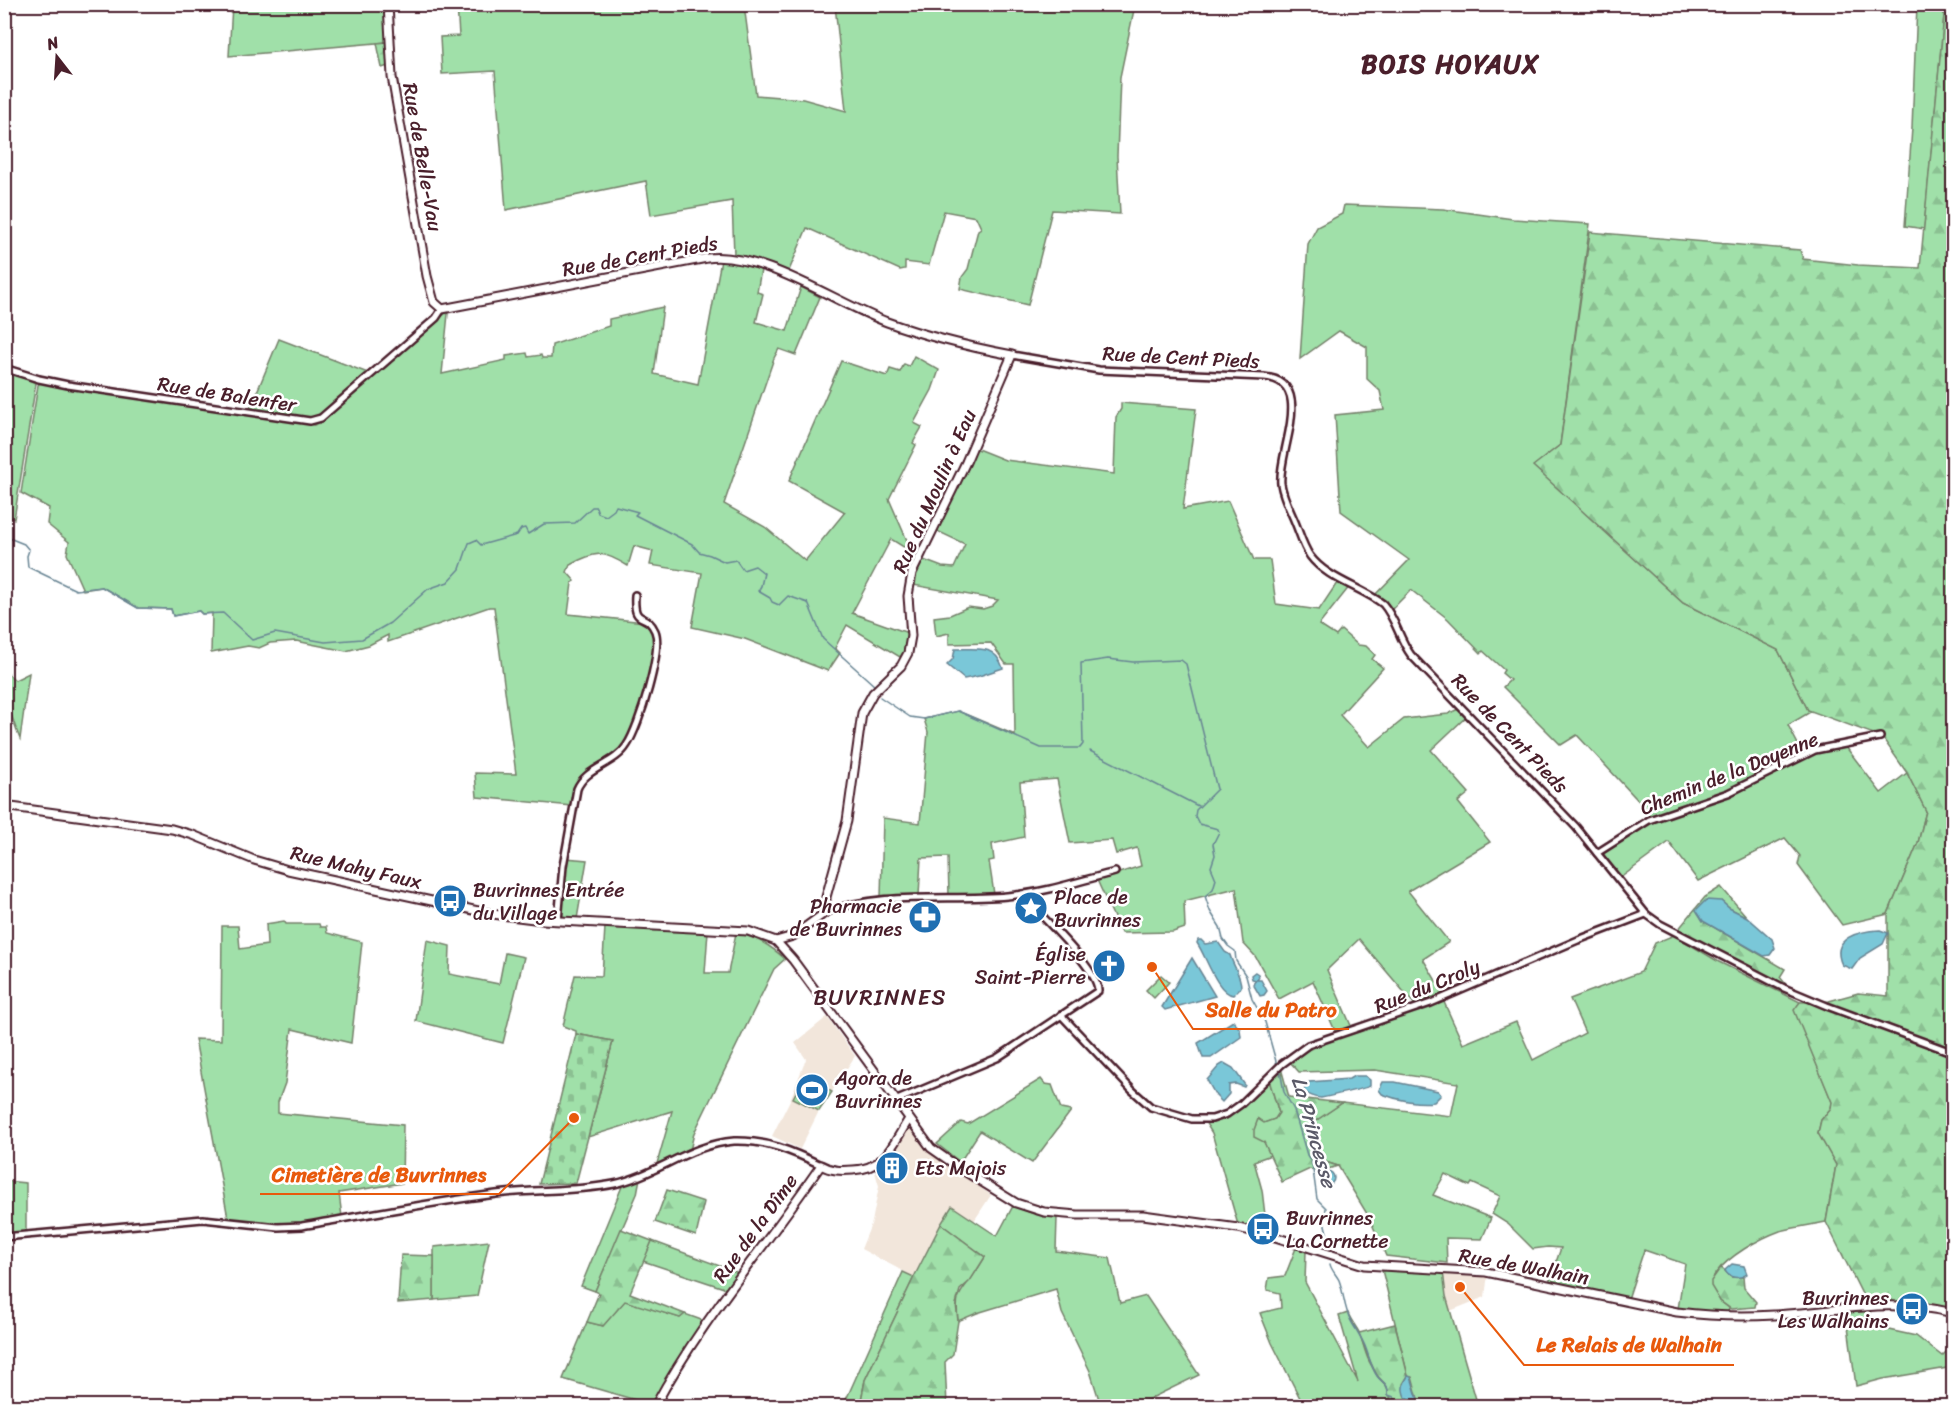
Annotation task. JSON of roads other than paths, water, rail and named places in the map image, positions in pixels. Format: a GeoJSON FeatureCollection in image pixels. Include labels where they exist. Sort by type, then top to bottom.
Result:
{"type":"FeatureCollection","features":[{"type":"Feature","properties":{"kind":"street","name":"Rue de Belle-Vau"},"geometry":{"type":"LineString","coordinates":[[388,4],[392,76],[427,276],[434,302],[442,309]]}},
{"type":"Feature","properties":{"kind":"street","name":"Rue de Cent Pieds"},"geometry":{"type":"LineString","coordinates":[[442,309],[707,258],[732,258],[788,276],[889,323],[944,340],[1012,355],[1099,370],[1264,377],[1282,382],[1289,391],[1292,405],[1281,482],[1284,497],[1309,554],[1323,568],[1383,604],[1411,655],[1562,811],[1646,914],[1660,924],[1784,988],[1953,1053]]}},
{"type":"Feature","properties":{"kind":"street","name":"Rue de Balenfer"},"geometry":{"type":"LineString","coordinates":[[4,368],[68,385],[310,421],[321,418],[436,318],[442,309]]}},
{"type":"Feature","properties":{"kind":"street","name":"Rue du Moulin à Eau"},"geometry":{"type":"LineString","coordinates":[[826,912],[826,897],[847,821],[861,712],[873,693],[901,666],[908,653],[911,636],[908,596],[912,573],[966,462],[1012,355]]}},
{"type":"Feature","properties":{"kind":"street"},"geometry":{"type":"LineString","coordinates":[[558,921],[566,847],[577,789],[588,774],[614,759],[626,748],[636,726],[650,678],[656,649],[656,635],[650,623],[636,614],[635,595]]}},
{"type":"Feature","properties":{"kind":"street","name":"Chemin de la Doyenne"},"geometry":{"type":"LineString","coordinates":[[1597,853],[1649,820],[1728,793],[1815,750],[1880,737]]}},
{"type":"Feature","properties":{"kind":"street","name":"Rue Mahy Faux"},"geometry":{"type":"LineString","coordinates":[[4,806],[172,829],[194,835],[254,860],[288,870],[492,914],[558,921],[734,930],[760,934],[776,941]]}},
{"type":"Feature","properties":{"kind":"street"},"geometry":{"type":"LineString","coordinates":[[776,941],[793,936],[826,912],[839,908],[882,901],[1022,894],[1115,872]]}},
{"type":"Feature","properties":{"kind":"street"},"geometry":{"type":"LineString","coordinates":[[897,1100],[998,1058],[1097,993],[1099,988],[1077,954],[1022,894]]}},
{"type":"Feature","properties":{"kind":"street","name":"Rue du Croly"},"geometry":{"type":"LineString","coordinates":[[1061,1015],[1151,1107],[1192,1119],[1212,1119],[1227,1114],[1241,1104],[1282,1064],[1308,1045],[1431,1003],[1526,961],[1646,914]]}},
{"type":"Feature","properties":{"kind":"street","name":"Rue de Walhain"},"geometry":{"type":"LineString","coordinates":[[776,941],[793,960],[897,1100],[926,1143],[945,1160],[1016,1203],[1044,1212],[1077,1215],[1143,1215],[1238,1228],[1266,1234],[1364,1265],[1477,1271],[1703,1316],[1776,1315],[1897,1304],[1920,1305],[1953,1313]]}},
{"type":"Feature","properties":{"kind":"street","name":"Rue de la Dîme"},"geometry":{"type":"LineString","coordinates":[[655,1407],[714,1311],[774,1233],[820,1165],[841,1171],[874,1167],[885,1156],[909,1119]]}},
{"type":"Feature","properties":{"kind":"street"},"geometry":{"type":"LineString","coordinates":[[4,1237],[203,1219],[278,1227],[302,1226],[494,1194],[617,1184],[699,1149],[726,1142],[750,1141],[780,1146],[820,1165]]}},
{"type":"Feature","properties":{"kind":"water"},"geometry":{"type":"Polygon","coordinates":[[[955,649],[990,651],[1000,660],[1003,668],[964,679],[947,665],[953,659],[955,649]]]}},
{"type":"Feature","properties":{"kind":"water"},"geometry":{"type":"Polygon","coordinates":[[[1706,900],[1721,901],[1747,917],[1772,939],[1775,948],[1770,955],[1764,956],[1703,921],[1696,910],[1706,900]]]}},
{"type":"Feature","properties":{"kind":"water"},"geometry":{"type":"Polygon","coordinates":[[[1880,930],[1888,933],[1883,944],[1860,958],[1852,969],[1842,965],[1839,955],[1843,942],[1856,934],[1880,930]]]}},
{"type":"Feature","properties":{"kind":"water"},"geometry":{"type":"Polygon","coordinates":[[[1198,940],[1205,944],[1218,942],[1230,955],[1240,978],[1241,987],[1233,995],[1227,993],[1217,981],[1197,943],[1198,940]]]}},
{"type":"Feature","properties":{"kind":"water"},"geometry":{"type":"Polygon","coordinates":[[[1192,958],[1215,996],[1165,1010],[1162,1007],[1192,958]]]}},
{"type":"Feature","properties":{"kind":"water"},"geometry":{"type":"Polygon","coordinates":[[[1255,972],[1259,977],[1257,980],[1261,980],[1267,991],[1264,995],[1260,996],[1253,984],[1256,980],[1252,979],[1251,975],[1255,972]]]}},
{"type":"Feature","properties":{"kind":"water"},"geometry":{"type":"Polygon","coordinates":[[[1233,1021],[1240,1029],[1241,1037],[1211,1058],[1203,1058],[1198,1043],[1233,1021]]]}},
{"type":"Feature","properties":{"kind":"water"},"geometry":{"type":"Polygon","coordinates":[[[1224,1063],[1233,1068],[1245,1085],[1244,1087],[1236,1084],[1229,1085],[1229,1094],[1222,1102],[1207,1080],[1224,1063]]]}},
{"type":"Feature","properties":{"kind":"water"},"geometry":{"type":"Polygon","coordinates":[[[1354,1076],[1365,1076],[1370,1080],[1370,1086],[1321,1098],[1303,1091],[1309,1082],[1349,1079],[1354,1076]]]}},
{"type":"Feature","properties":{"kind":"water"},"geometry":{"type":"Polygon","coordinates":[[[1383,1082],[1395,1082],[1438,1091],[1441,1095],[1434,1102],[1401,1100],[1382,1094],[1379,1090],[1383,1082]]]}},
{"type":"Feature","properties":{"kind":"water"},"geometry":{"type":"Polygon","coordinates":[[[1327,1171],[1332,1173],[1334,1178],[1332,1183],[1327,1185],[1322,1183],[1320,1178],[1322,1173],[1327,1171]]]}},
{"type":"Feature","properties":{"kind":"water"},"geometry":{"type":"Polygon","coordinates":[[[1732,1264],[1744,1266],[1747,1274],[1731,1277],[1725,1270],[1732,1264]]]}},
{"type":"Feature","properties":{"kind":"water"},"geometry":{"type":"Polygon","coordinates":[[[1408,1376],[1411,1377],[1420,1406],[1411,1406],[1409,1399],[1405,1397],[1403,1386],[1408,1376]]]}},
{"type":"Feature","properties":{"kind":"waterway","name":"La Princesse"},"geometry":{"type":"LineString","coordinates":[[4,536],[24,544],[29,550],[28,567],[76,590],[102,587],[138,608],[171,609],[173,616],[199,611],[202,614],[223,613],[252,640],[275,633],[325,642],[362,639],[390,623],[428,589],[448,582],[460,569],[469,543],[476,540],[481,545],[517,535],[521,529],[525,528],[528,534],[544,524],[575,523],[592,507],[596,507],[598,513],[606,516],[616,506],[638,512],[635,515],[692,544],[699,552],[725,562],[736,560],[743,570],[755,566],[764,573],[758,591],[779,605],[788,596],[808,603],[823,639],[875,686]]}},
{"type":"Feature","properties":{"kind":"waterway","name":"La Princesse"},"geometry":{"type":"LineString","coordinates":[[880,697],[910,717],[924,719],[958,711],[1041,748],[1080,748],[1083,744],[1081,663],[1108,659],[1133,662],[1181,660],[1186,664],[1217,789],[1196,810],[1195,816],[1199,824],[1218,829],[1219,832],[1213,844],[1215,855],[1211,867],[1216,879],[1213,889],[1205,896],[1210,911],[1220,927],[1223,939],[1235,951],[1236,961],[1246,976],[1252,999],[1265,1022],[1277,1065]]}},
{"type":"Feature","properties":{"kind":"waterway"},"geometry":{"type":"LineString","coordinates":[[1090,751],[1198,806]]}},
{"type":"Feature","properties":{"kind":"waterway","name":"La Princesse"},"geometry":{"type":"LineString","coordinates":[[1280,1070],[1284,1092],[1294,1110],[1307,1155],[1312,1163],[1317,1199],[1326,1208],[1324,1221],[1328,1237]]}},
{"type":"Feature","properties":{"kind":"waterway","name":"La Princesse"},"geometry":{"type":"LineString","coordinates":[[1330,1264],[1339,1280],[1345,1306],[1365,1346],[1373,1369],[1387,1386],[1388,1395],[1394,1397],[1399,1406]]}},
{"type":"Feature","properties":{"kind":"place","name":"Buvrinnes Entrée du Village"},"geometry":{"type":"Point","coordinates":[450,901]}},
{"type":"Feature","properties":{"kind":"place","name":"Place de Buvrinnes"},"geometry":{"type":"Point","coordinates":[1031,908]}},
{"type":"Feature","properties":{"kind":"place","name":"Pharmacie de Buvrinnes"},"geometry":{"type":"Point","coordinates":[925,917]}},
{"type":"Feature","properties":{"kind":"place","name":"Église Saint-Pierre"},"geometry":{"type":"Point","coordinates":[1109,966]}},
{"type":"Feature","properties":{"kind":"place","name":"Salle du Patro"},"geometry":{"type":"Point","coordinates":[1152,967]}},
{"type":"Feature","properties":{"kind":"place","name":"Agora de Buvrinnes"},"geometry":{"type":"Point","coordinates":[812,1090]}},
{"type":"Feature","properties":{"kind":"place","name":"Cimetière de Buvrinnes"},"geometry":{"type":"Point","coordinates":[574,1118]}},
{"type":"Feature","properties":{"kind":"place","name":"Ets Majois"},"geometry":{"type":"Point","coordinates":[892,1168]}},
{"type":"Feature","properties":{"kind":"place","name":"Buvrinnes La Cornette"},"geometry":{"type":"Point","coordinates":[1263,1229]}},
{"type":"Feature","properties":{"kind":"place","name":"Le Relais de Walhain"},"geometry":{"type":"Point","coordinates":[1460,1287]}},
{"type":"Feature","properties":{"kind":"place","name":"Buvrinnes Les Walhains"},"geometry":{"type":"Point","coordinates":[1912,1309]}},
{"type":"Feature","properties":{"kind":"district","name":"BOIS HOYAUX"},"geometry":{"type":"Point","coordinates":[1451,64]}},
{"type":"Feature","properties":{"kind":"district","name":"BUVRINNES"},"geometry":{"type":"Point","coordinates":[880,997]}}]}
